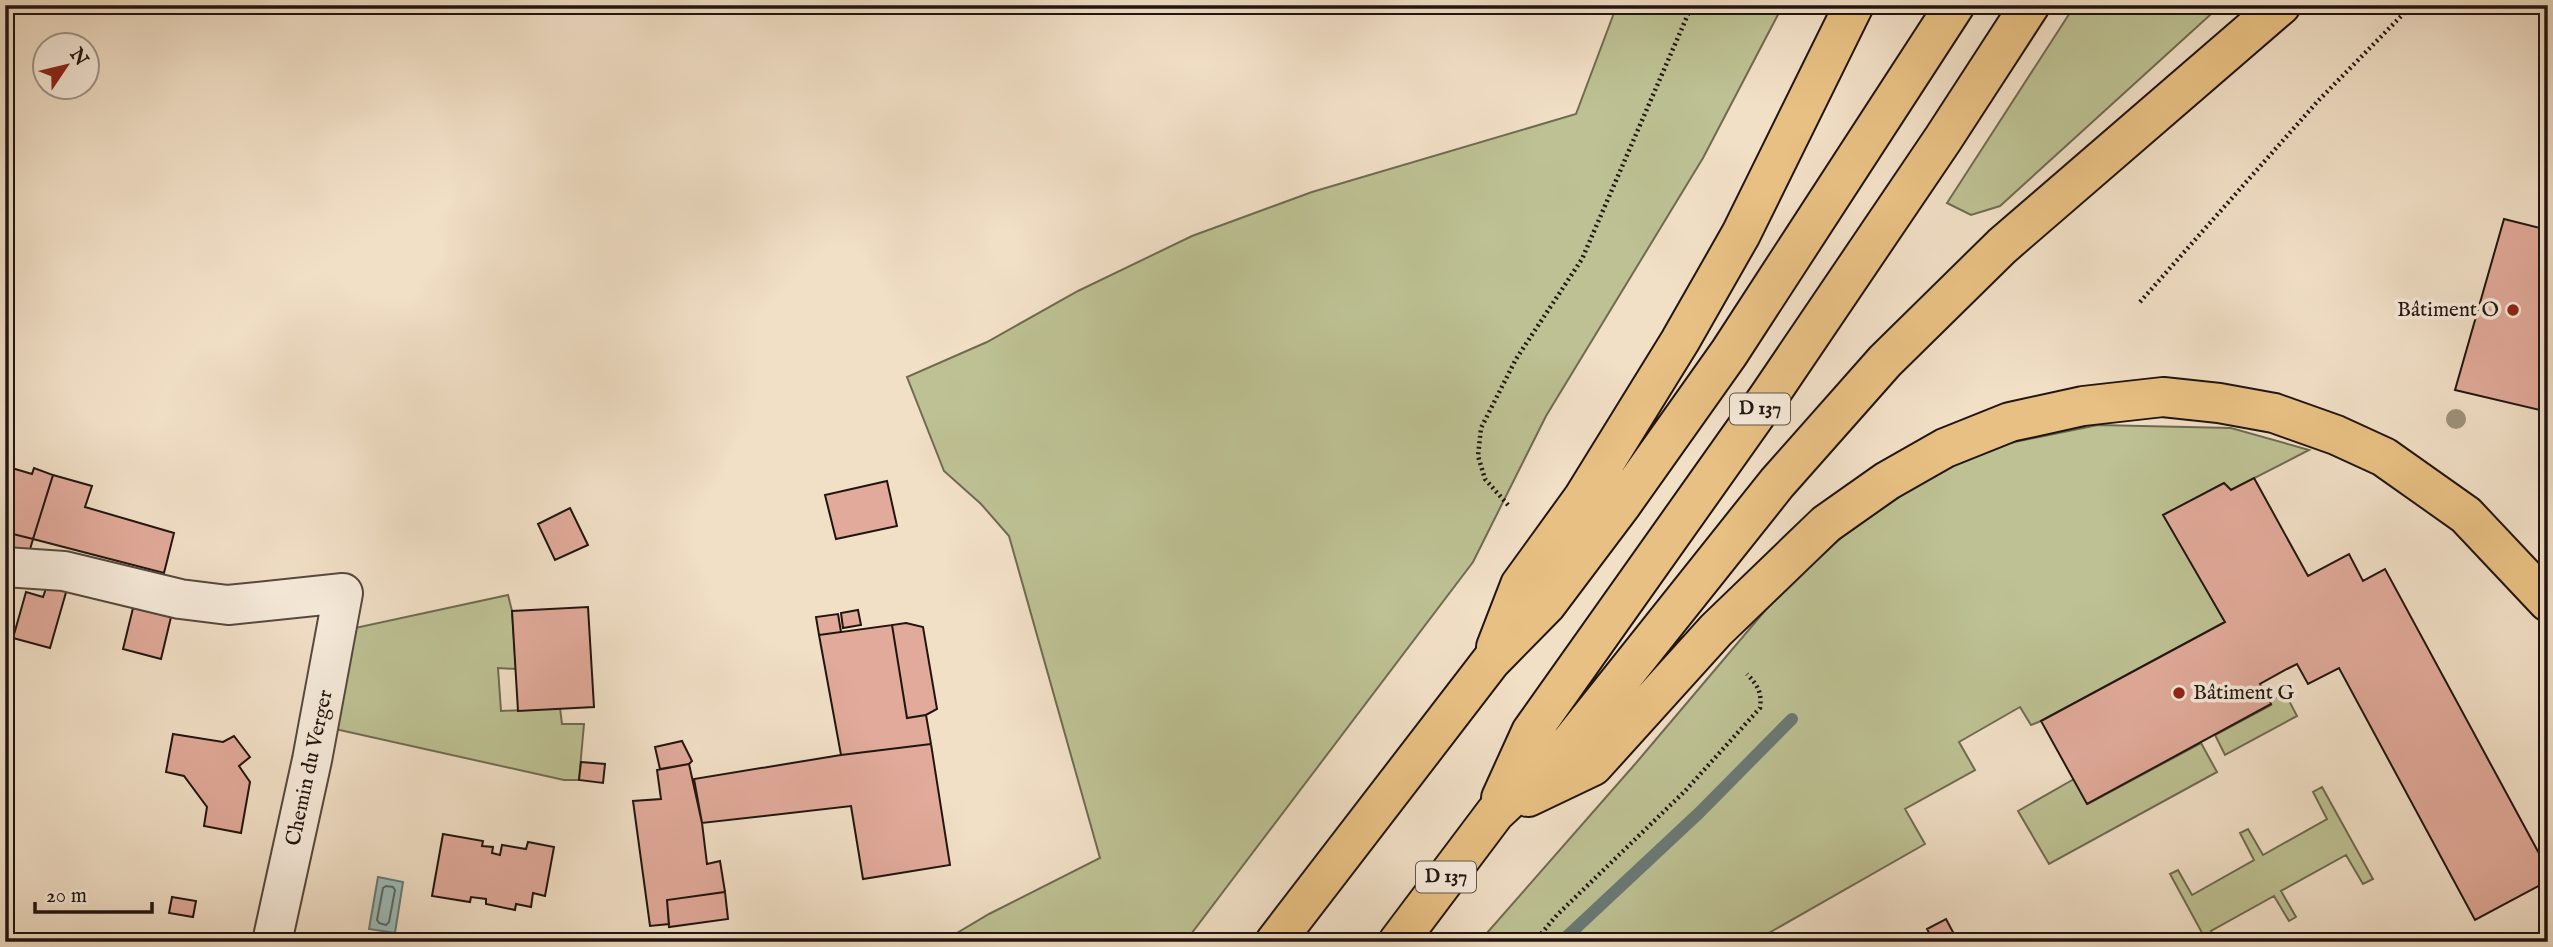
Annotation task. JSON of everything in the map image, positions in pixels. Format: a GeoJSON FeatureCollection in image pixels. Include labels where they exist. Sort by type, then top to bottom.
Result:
{"type":"FeatureCollection","features":[{"type":"Feature","properties":{"kind":"highway"},"geometry":{"type":"LineString","coordinates":[[1491,661],[1520,585],[1583,498],[1680,341],[1741,234],[1854,5]]}},
{"type":"Feature","properties":{"kind":"highway","name":"D 137"},"geometry":{"type":"LineString","coordinates":[[1275,942],[1491,661],[1546,605],[1714,375],[1955,5]]}},
{"type":"Feature","properties":{"kind":"highway","name":"D 137"},"geometry":{"type":"LineString","coordinates":[[1398,942],[1495,813],[1531,732],[1767,400],[2030,5]]}},
{"type":"Feature","properties":{"kind":"highway"},"geometry":{"type":"LineString","coordinates":[[1495,813],[1570,743],[1777,483],[1885,360],[2003,246],[2281,5]]}},
{"type":"Feature","properties":{"kind":"highway"},"geometry":{"type":"LineString","coordinates":[[2252,31],[2287,5]]}},
{"type":"Feature","properties":{"kind":"highway"},"geometry":{"type":"LineString","coordinates":[[1495,813],[1593,766],[1716,630],[1763,583],[1826,524],[1877,488],[1945,448],[2010,422],[2083,406],[2162,397],[2219,403],[2274,414],[2336,436],[2384,457],[2466,515],[2548,602]]}},
{"type":"Feature","properties":{"kind":"street","name":"Chemin du Verger"},"geometry":{"type":"LineString","coordinates":[[5,567],[64,571],[180,599],[228,605],[343,593],[312,760],[272,942]]}},
{"type":"Feature","properties":{"kind":"path"},"geometry":{"type":"LineString","coordinates":[[1508,505],[1485,479],[1478,456],[1482,428],[1516,359],[1582,259],[1692,5]]}},
{"type":"Feature","properties":{"kind":"path"},"geometry":{"type":"LineString","coordinates":[[2140,302],[2317,102],[2412,5]]}},
{"type":"Feature","properties":{"kind":"path"},"geometry":{"type":"LineString","coordinates":[[1534,942],[1558,915],[1685,791],[1760,708],[1762,697],[1759,687],[1747,674]]}},
{"type":"Feature","properties":{"kind":"green space"},"geometry":{"type":"Polygon","coordinates":[[[1617,5],[1783,5],[1703,158],[1546,416],[1473,562],[1185,942],[942,942],[989,914],[1100,858],[1009,536],[981,504],[944,471],[907,377],[987,342],[1078,291],[1192,236],[1312,192],[1576,114],[1617,5]]]}},
{"type":"Feature","properties":{"kind":"green space"},"geometry":{"type":"Polygon","coordinates":[[[2075,5],[2221,5],[2000,206],[1971,215],[1947,203],[2075,5]]]}},
{"type":"Feature","properties":{"kind":"green space"},"geometry":{"type":"Polygon","coordinates":[[[2098,425],[2231,428],[2309,450],[2231,490],[2224,483],[2164,515],[2225,622],[2041,721],[2031,725],[2020,707],[1959,742],[1975,770],[1905,809],[1925,844],[1753,942],[1479,942],[1774,600],[1842,537],[1935,472],[1990,447],[2098,425]]]}},
{"type":"Feature","properties":{"kind":"green space"},"geometry":{"type":"Polygon","coordinates":[[[508,595],[512,611],[516,669],[498,668],[501,711],[560,708],[562,724],[584,724],[579,780],[564,780],[326,727],[341,631],[508,595]]]}},
{"type":"Feature","properties":{"kind":"green space"},"geometry":{"type":"Polygon","coordinates":[[[2285,693],[2297,716],[2225,755],[2215,735],[2271,705],[2269,701],[2285,693]]]}},
{"type":"Feature","properties":{"kind":"green space"},"geometry":{"type":"Polygon","coordinates":[[[2201,743],[2217,772],[2049,864],[2018,811],[2074,779],[2088,804],[2201,743]]]}},
{"type":"Feature","properties":{"kind":"green space"},"geometry":{"type":"Polygon","coordinates":[[[2322,787],[2373,879],[2363,884],[2346,855],[2281,891],[2296,917],[2289,921],[2274,896],[2211,931],[2216,942],[2207,942],[2170,874],[2178,870],[2192,895],[2254,860],[2240,833],[2248,829],[2263,855],[2327,819],[2313,792],[2322,787]]]}},
{"type":"Feature","properties":{"kind":"water"},"geometry":{"type":"Polygon","coordinates":[[[378,877],[403,882],[395,933],[369,929],[378,877]]]}},
{"type":"Feature","properties":{"kind":"building","name":"Bâtiment O"},"geometry":{"type":"Polygon","coordinates":[[[2504,219],[2548,230],[2548,412],[2455,390],[2504,219]]]}},
{"type":"Feature","properties":{"kind":"building"},"geometry":{"type":"Polygon","coordinates":[[[2548,454],[2548,487],[2542,481],[2548,454]]]}},
{"type":"Feature","properties":{"kind":"building"},"geometry":{"type":"Polygon","coordinates":[[[5,466],[32,474],[34,468],[53,475],[33,539],[5,532],[5,466]]]}},
{"type":"Feature","properties":{"kind":"building"},"geometry":{"type":"Polygon","coordinates":[[[53,475],[92,486],[85,507],[174,533],[164,573],[33,539],[53,475]]]}},
{"type":"Feature","properties":{"kind":"building","name":"Bâtiment G"},"geometry":{"type":"Polygon","coordinates":[[[2254,478],[2308,576],[2349,554],[2363,581],[2385,569],[2548,870],[2548,881],[2475,920],[2339,668],[2308,684],[2297,664],[2287,669],[2260,684],[2271,704],[2087,804],[2041,721],[2225,622],[2163,515],[2224,483],[2231,490],[2254,478]]]}},
{"type":"Feature","properties":{"kind":"building"},"geometry":{"type":"Polygon","coordinates":[[[887,481],[897,526],[836,539],[825,495],[887,481]]]}},
{"type":"Feature","properties":{"kind":"building"},"geometry":{"type":"Polygon","coordinates":[[[570,508],[588,545],[555,560],[538,524],[570,508]]]}},
{"type":"Feature","properties":{"kind":"building"},"geometry":{"type":"Polygon","coordinates":[[[5,532],[33,539],[27,560],[5,553],[5,532]]]}},
{"type":"Feature","properties":{"kind":"building"},"geometry":{"type":"Polygon","coordinates":[[[48,583],[67,589],[50,648],[13,638],[26,592],[43,597],[48,583]]]}},
{"type":"Feature","properties":{"kind":"building"},"geometry":{"type":"Polygon","coordinates":[[[588,607],[594,707],[518,711],[512,611],[588,607]]]}},
{"type":"Feature","properties":{"kind":"building"},"geometry":{"type":"Polygon","coordinates":[[[133,608],[171,617],[161,659],[123,649],[133,608]]]}},
{"type":"Feature","properties":{"kind":"building"},"geometry":{"type":"Polygon","coordinates":[[[858,610],[861,625],[843,628],[841,613],[858,610]]]}},
{"type":"Feature","properties":{"kind":"building"},"geometry":{"type":"Polygon","coordinates":[[[838,614],[841,632],[819,635],[816,617],[838,614]]]}},
{"type":"Feature","properties":{"kind":"building"},"geometry":{"type":"Polygon","coordinates":[[[906,623],[923,627],[937,709],[926,715],[907,718],[892,625],[906,623]]]}},
{"type":"Feature","properties":{"kind":"building"},"geometry":{"type":"Polygon","coordinates":[[[892,625],[907,718],[926,715],[931,744],[841,755],[819,635],[892,625]]]}},
{"type":"Feature","properties":{"kind":"building"},"geometry":{"type":"Polygon","coordinates":[[[173,734],[223,742],[234,736],[250,757],[239,766],[250,782],[241,833],[204,826],[207,807],[184,776],[166,772],[173,734]]]}},
{"type":"Feature","properties":{"kind":"building"},"geometry":{"type":"Polygon","coordinates":[[[682,741],[692,761],[689,764],[660,769],[655,747],[682,741]]]}},
{"type":"Feature","properties":{"kind":"building"},"geometry":{"type":"Polygon","coordinates":[[[931,744],[950,865],[863,879],[851,806],[702,823],[694,779],[841,755],[931,744]]]}},
{"type":"Feature","properties":{"kind":"building"},"geometry":{"type":"Polygon","coordinates":[[[581,762],[605,764],[603,783],[579,780],[581,762]]]}},
{"type":"Feature","properties":{"kind":"building"},"geometry":{"type":"Polygon","coordinates":[[[689,764],[702,823],[707,864],[720,861],[725,892],[667,900],[669,924],[650,926],[633,801],[661,799],[657,770],[689,764]]]}},
{"type":"Feature","properties":{"kind":"building"},"geometry":{"type":"Polygon","coordinates":[[[443,834],[483,841],[482,846],[493,847],[492,853],[500,855],[502,845],[526,849],[528,842],[554,847],[545,896],[533,893],[531,907],[516,904],[515,910],[486,904],[486,899],[471,897],[470,902],[432,896],[443,834]]]}},
{"type":"Feature","properties":{"kind":"building"},"geometry":{"type":"Polygon","coordinates":[[[725,892],[728,919],[669,927],[667,900],[725,892]]]}},
{"type":"Feature","properties":{"kind":"building"},"geometry":{"type":"Polygon","coordinates":[[[172,897],[196,901],[193,917],[169,913],[172,897]]]}},
{"type":"Feature","properties":{"kind":"building"},"geometry":{"type":"Polygon","coordinates":[[[1946,919],[1954,934],[1940,942],[1934,942],[1927,929],[1946,919]]]}},
{"type":"Feature","properties":{"kind":"waterway"},"geometry":{"type":"LineString","coordinates":[[1561,942],[1699,813],[1792,719]]}},
{"type":"Feature","properties":{"kind":"place","name":"Bâtiment O"},"geometry":{"type":"Point","coordinates":[2513,310]}},
{"type":"Feature","properties":{"kind":"place","name":"Bâtiment G"},"geometry":{"type":"Point","coordinates":[2179,693]}}]}
